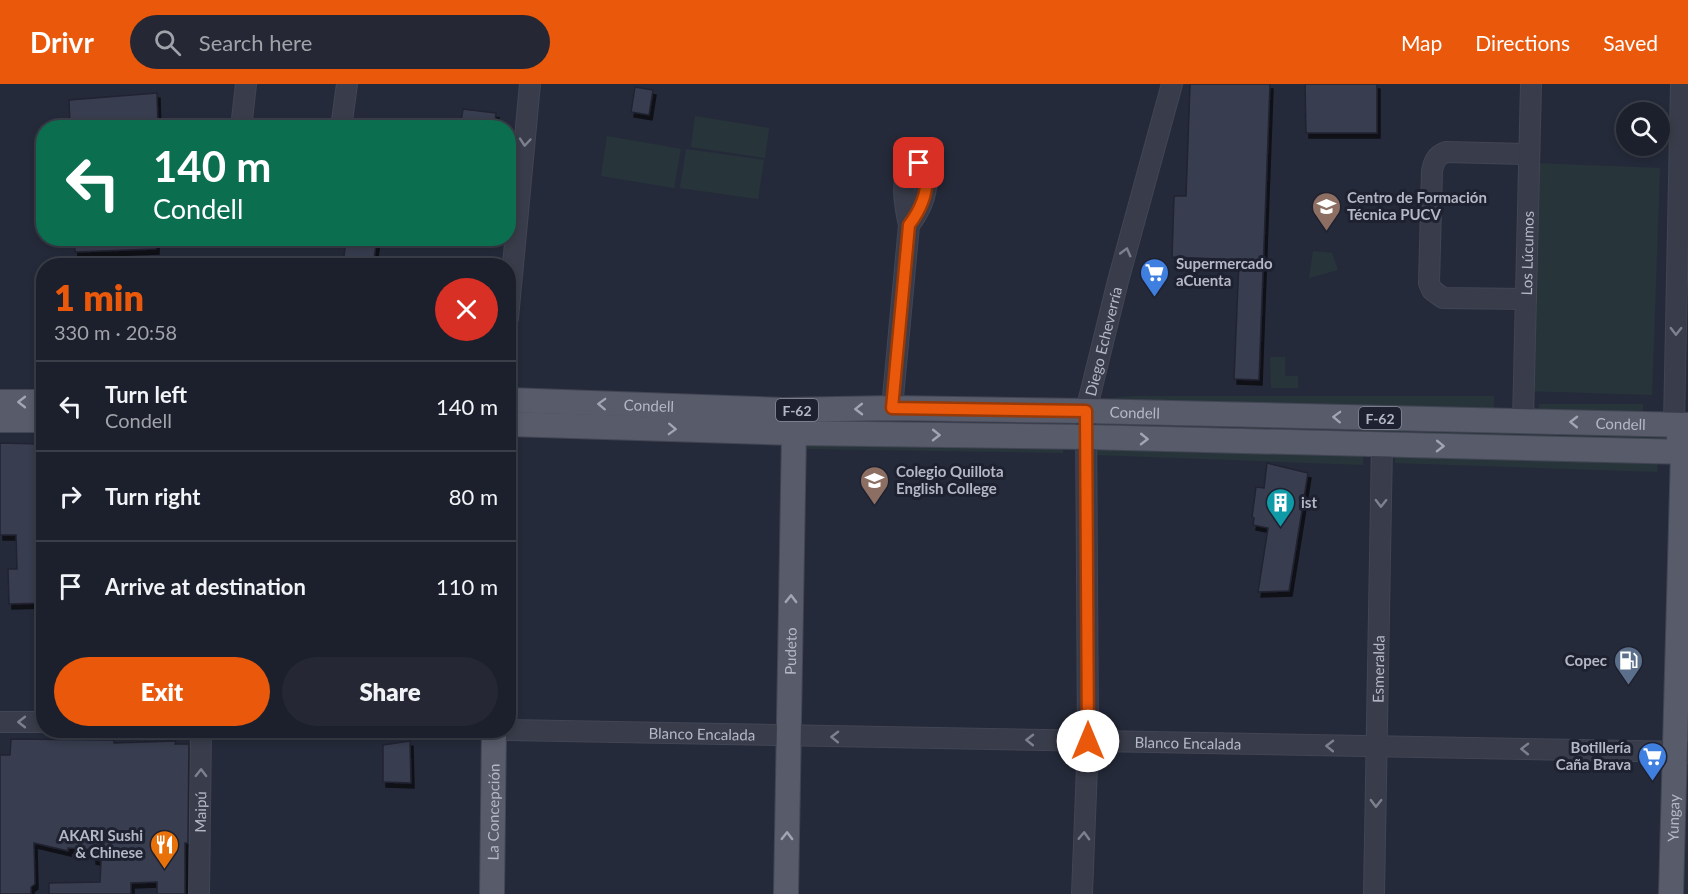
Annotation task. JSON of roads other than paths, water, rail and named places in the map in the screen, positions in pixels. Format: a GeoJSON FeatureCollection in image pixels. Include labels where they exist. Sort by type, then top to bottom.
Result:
{"type":"FeatureCollection","features":[{"type":"Feature","properties":{"kind":"main road","name":"Condell"},"geometry":{"type":"LineString","coordinates":[[516,400],[783,410],[892,408],[1523,421],[1684,438]]}},
{"type":"Feature","properties":{"kind":"main road"},"geometry":{"type":"LineString","coordinates":[[0,402],[36,402]]}},
{"type":"Feature","properties":{"kind":"main road","name":"Pudeto"},"geometry":{"type":"LineString","coordinates":[[783,410],[794,433],[786,894]]}},
{"type":"Feature","properties":{"kind":"main road"},"geometry":{"type":"LineString","coordinates":[[0,420],[36,420]]}},
{"type":"Feature","properties":{"kind":"main road","name":"Condell"},"geometry":{"type":"LineString","coordinates":[[516,424],[794,433],[1382,444],[1684,438]]}},
{"type":"Feature","properties":{"kind":"main road","name":"Yungay"},"geometry":{"type":"LineString","coordinates":[[1671,894],[1681,752],[1684,438]]}},
{"type":"Feature","properties":{"kind":"main road","name":"La Concepción"},"geometry":{"type":"LineString","coordinates":[[492,894],[494,738]]}},
{"type":"Feature","properties":{"kind":"street"},"geometry":{"type":"LineString","coordinates":[[242,120],[246,84]]}},
{"type":"Feature","properties":{"kind":"street"},"geometry":{"type":"LineString","coordinates":[[343,120],[348,84]]}},
{"type":"Feature","properties":{"kind":"street"},"geometry":{"type":"LineString","coordinates":[[516,233],[530,84]]}},
{"type":"Feature","properties":{"kind":"street","name":"Diego Echeverría"},"geometry":{"type":"LineString","coordinates":[[1082,894],[1088,741],[1086,411],[1118,281],[1172,84]]}},
{"type":"Feature","properties":{"kind":"street","name":"Los Lúcumos"},"geometry":{"type":"LineString","coordinates":[[1523,421],[1531,84]]}},
{"type":"Feature","properties":{"kind":"street","name":"Yungay"},"geometry":{"type":"LineString","coordinates":[[1681,84],[1684,165],[1682,292],[1684,438]]}},
{"type":"Feature","properties":{"kind":"street"},"geometry":{"type":"LineString","coordinates":[[1526,299],[1443,298],[1432,290],[1429,283],[1431,171],[1437,156],[1446,152],[1529,154]]}},
{"type":"Feature","properties":{"kind":"street"},"geometry":{"type":"LineString","coordinates":[[892,408],[909,225]]}},
{"type":"Feature","properties":{"kind":"street","name":"Esmeralda"},"geometry":{"type":"LineString","coordinates":[[1374,894],[1382,444]]}},
{"type":"Feature","properties":{"kind":"street"},"geometry":{"type":"LineString","coordinates":[[0,722],[36,722]]}},
{"type":"Feature","properties":{"kind":"street","name":"Blanco Encalada"},"geometry":{"type":"LineString","coordinates":[[516,730],[1681,752]]}},
{"type":"Feature","properties":{"kind":"street","name":"Maipú"},"geometry":{"type":"LineString","coordinates":[[199,894],[201,738]]}},
{"type":"Feature","properties":{"kind":"place","name":"Centro de Formación Técnica PUCV"},"geometry":{"type":"Point","coordinates":[1326,232]}},
{"type":"Feature","properties":{"kind":"place","name":"Supermercado aCuenta"},"geometry":{"type":"Point","coordinates":[1155,298]}},
{"type":"Feature","properties":{"kind":"place","name":"Colegio Quillota English College"},"geometry":{"type":"Point","coordinates":[875,506]}},
{"type":"Feature","properties":{"kind":"place","name":"ist"},"geometry":{"type":"Point","coordinates":[1280,528]}},
{"type":"Feature","properties":{"kind":"place","name":"Copec"},"geometry":{"type":"Point","coordinates":[1628,686]}},
{"type":"Feature","properties":{"kind":"place","name":"Botillería Caña Brava"},"geometry":{"type":"Point","coordinates":[1652,782]}},
{"type":"Feature","properties":{"kind":"place","name":"AKARI Sushi & Chinese"},"geometry":{"type":"Point","coordinates":[164,870]}}]}
